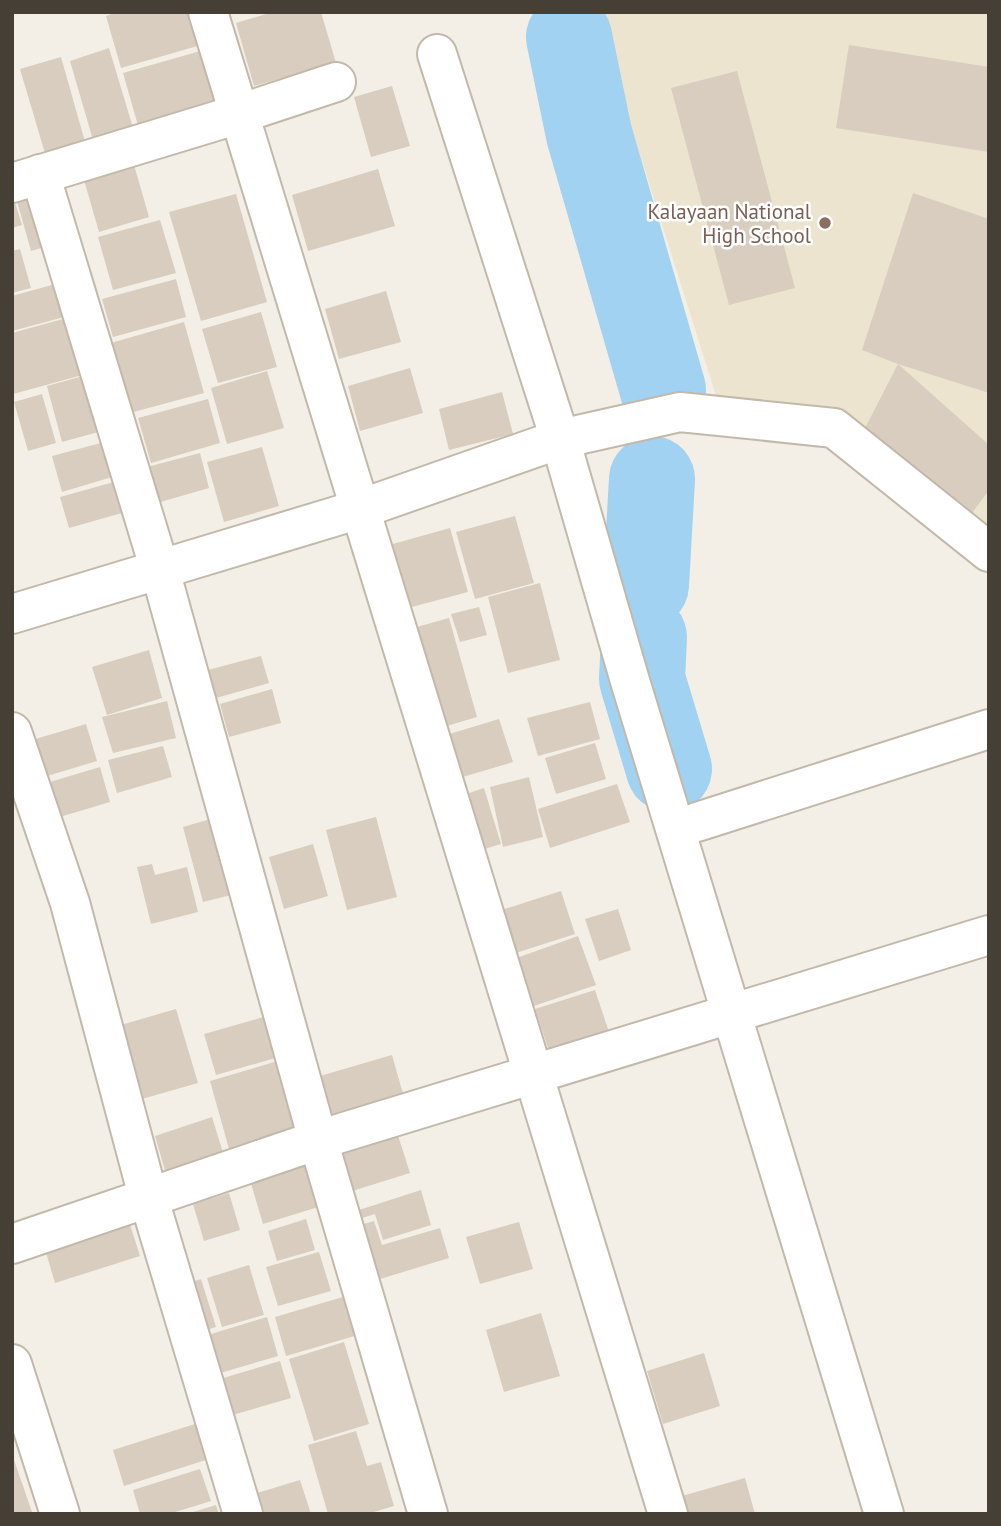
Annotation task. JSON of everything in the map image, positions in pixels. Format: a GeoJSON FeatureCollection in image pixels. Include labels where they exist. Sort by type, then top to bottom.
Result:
{"type":"FeatureCollection","features":[{"type":"Feature","properties":{"kind":"street"},"geometry":{"type":"LineString","coordinates":[[208,12],[668,1514]]}},
{"type":"Feature","properties":{"kind":"street"},"geometry":{"type":"LineString","coordinates":[[437,54],[560,439],[630,681],[884,1514]]}},
{"type":"Feature","properties":{"kind":"street"},"geometry":{"type":"LineString","coordinates":[[336,82],[26,179],[160,570],[318,1140],[428,1514]]}},
{"type":"Feature","properties":{"kind":"street"},"geometry":{"type":"LineString","coordinates":[[12,614],[360,509],[560,439],[680,412],[834,428],[989,552]]}},
{"type":"Feature","properties":{"kind":"street"},"geometry":{"type":"LineString","coordinates":[[697,822],[989,729]]}},
{"type":"Feature","properties":{"kind":"street"},"geometry":{"type":"LineString","coordinates":[[12,732],[70,903],[148,1196],[243,1514]]}},
{"type":"Feature","properties":{"kind":"street"},"geometry":{"type":"LineString","coordinates":[[12,1244],[318,1140],[989,935]]}},
{"type":"Feature","properties":{"kind":"street"},"geometry":{"type":"LineString","coordinates":[[12,1364],[60,1514]]}},
{"type":"Feature","properties":{"kind":"shaded area","name":"Kalayaan National High School"},"geometry":{"type":"Polygon","coordinates":[[[595,12],[989,12],[989,532],[861,437],[719,405],[595,12]]]}},
{"type":"Feature","properties":{"kind":"building"},"geometry":{"type":"Polygon","coordinates":[[[118,12],[191,12],[201,45],[121,68],[106,16],[118,12]]]}},
{"type":"Feature","properties":{"kind":"building"},"geometry":{"type":"Polygon","coordinates":[[[273,12],[321,12],[336,63],[254,86],[236,23],[273,12]]]}},
{"type":"Feature","properties":{"kind":"building"},"geometry":{"type":"Polygon","coordinates":[[[849,45],[989,67],[989,152],[836,128],[849,45]]]}},
{"type":"Feature","properties":{"kind":"building"},"geometry":{"type":"Polygon","coordinates":[[[109,48],[133,128],[93,140],[70,61],[109,48]]]}},
{"type":"Feature","properties":{"kind":"building"},"geometry":{"type":"Polygon","coordinates":[[[204,50],[220,106],[139,129],[123,73],[204,50]]]}},
{"type":"Feature","properties":{"kind":"building"},"geometry":{"type":"Polygon","coordinates":[[[61,57],[87,149],[47,160],[20,69],[61,57]]]}},
{"type":"Feature","properties":{"kind":"building"},"geometry":{"type":"Polygon","coordinates":[[[737,71],[795,288],[729,305],[671,88],[737,71]]]}},
{"type":"Feature","properties":{"kind":"building"},"geometry":{"type":"Polygon","coordinates":[[[392,86],[410,146],[371,157],[354,97],[392,86]]]}},
{"type":"Feature","properties":{"kind":"building"},"geometry":{"type":"Polygon","coordinates":[[[130,151],[149,217],[99,232],[80,166],[130,151]]]}},
{"type":"Feature","properties":{"kind":"building"},"geometry":{"type":"Polygon","coordinates":[[[378,169],[395,226],[308,251],[292,195],[378,169]]]}},
{"type":"Feature","properties":{"kind":"building"},"geometry":{"type":"Polygon","coordinates":[[[38,187],[54,244],[31,251],[15,194],[38,187]]]}},
{"type":"Feature","properties":{"kind":"building"},"geometry":{"type":"Polygon","coordinates":[[[12,193],[22,225],[12,228],[12,193]]]}},
{"type":"Feature","properties":{"kind":"building"},"geometry":{"type":"Polygon","coordinates":[[[913,193],[989,219],[989,393],[862,350],[913,193]]]}},
{"type":"Feature","properties":{"kind":"building"},"geometry":{"type":"Polygon","coordinates":[[[236,194],[267,302],[201,321],[169,212],[236,194]]]}},
{"type":"Feature","properties":{"kind":"building"},"geometry":{"type":"Polygon","coordinates":[[[160,220],[176,273],[113,290],[98,237],[160,220]]]}},
{"type":"Feature","properties":{"kind":"building"},"geometry":{"type":"Polygon","coordinates":[[[20,249],[31,288],[12,293],[12,251],[20,249]]]}},
{"type":"Feature","properties":{"kind":"building"},"geometry":{"type":"Polygon","coordinates":[[[176,279],[186,317],[113,337],[102,299],[176,279]]]}},
{"type":"Feature","properties":{"kind":"building"},"geometry":{"type":"Polygon","coordinates":[[[59,283],[68,316],[12,331],[12,296],[59,283]]]}},
{"type":"Feature","properties":{"kind":"building"},"geometry":{"type":"Polygon","coordinates":[[[386,291],[401,342],[339,359],[325,309],[386,291]]]}},
{"type":"Feature","properties":{"kind":"building"},"geometry":{"type":"Polygon","coordinates":[[[261,312],[277,367],[218,383],[202,329],[261,312]]]}},
{"type":"Feature","properties":{"kind":"building"},"geometry":{"type":"Polygon","coordinates":[[[74,316],[90,373],[13,394],[12,333],[74,316]]]}},
{"type":"Feature","properties":{"kind":"building"},"geometry":{"type":"Polygon","coordinates":[[[184,322],[204,393],[130,413],[111,343],[184,322]]]}},
{"type":"Feature","properties":{"kind":"building"},"geometry":{"type":"Polygon","coordinates":[[[898,364],[989,445],[989,490],[969,517],[861,436],[898,364]]]}},
{"type":"Feature","properties":{"kind":"building"},"geometry":{"type":"Polygon","coordinates":[[[410,368],[423,413],[360,431],[348,386],[410,368]]]}},
{"type":"Feature","properties":{"kind":"building"},"geometry":{"type":"Polygon","coordinates":[[[267,371],[284,428],[227,444],[211,388],[267,371]]]}},
{"type":"Feature","properties":{"kind":"building"},"geometry":{"type":"Polygon","coordinates":[[[94,373],[109,429],[62,442],[47,386],[94,373]]]}},
{"type":"Feature","properties":{"kind":"building"},"geometry":{"type":"Polygon","coordinates":[[[502,392],[513,434],[449,450],[439,409],[502,392]]]}},
{"type":"Feature","properties":{"kind":"building"},"geometry":{"type":"Polygon","coordinates":[[[42,394],[56,443],[28,451],[14,402],[42,394]]]}},
{"type":"Feature","properties":{"kind":"building"},"geometry":{"type":"Polygon","coordinates":[[[208,399],[220,443],[151,463],[138,418],[208,399]]]}},
{"type":"Feature","properties":{"kind":"building"},"geometry":{"type":"Polygon","coordinates":[[[112,440],[122,474],[62,492],[52,456],[112,440]]]}},
{"type":"Feature","properties":{"kind":"building"},"geometry":{"type":"Polygon","coordinates":[[[262,447],[279,506],[224,522],[207,462],[262,447]]]}},
{"type":"Feature","properties":{"kind":"building"},"geometry":{"type":"Polygon","coordinates":[[[200,453],[209,488],[157,503],[147,467],[200,453]]]}},
{"type":"Feature","properties":{"kind":"building"},"geometry":{"type":"Polygon","coordinates":[[[121,480],[129,511],[69,528],[60,497],[121,480]]]}},
{"type":"Feature","properties":{"kind":"building"},"geometry":{"type":"Polygon","coordinates":[[[515,516],[534,583],[475,599],[456,532],[515,516]]]}},
{"type":"Feature","properties":{"kind":"building"},"geometry":{"type":"Polygon","coordinates":[[[450,528],[468,592],[393,612],[375,549],[450,528]]]}},
{"type":"Feature","properties":{"kind":"building"},"geometry":{"type":"Polygon","coordinates":[[[540,583],[560,660],[508,673],[488,597],[540,583]]]}},
{"type":"Feature","properties":{"kind":"building"},"geometry":{"type":"Polygon","coordinates":[[[479,607],[487,635],[460,642],[451,614],[479,607]]]}},
{"type":"Feature","properties":{"kind":"building"},"geometry":{"type":"Polygon","coordinates":[[[449,618],[477,717],[430,731],[402,631],[449,618]]]}},
{"type":"Feature","properties":{"kind":"building"},"geometry":{"type":"Polygon","coordinates":[[[149,650],[162,698],[107,715],[92,667],[149,650]]]}},
{"type":"Feature","properties":{"kind":"building"},"geometry":{"type":"Polygon","coordinates":[[[261,656],[269,683],[216,698],[208,670],[261,656]]]}},
{"type":"Feature","properties":{"kind":"building"},"geometry":{"type":"Polygon","coordinates":[[[272,689],[281,723],[229,737],[220,704],[272,689]]]}},
{"type":"Feature","properties":{"kind":"building"},"geometry":{"type":"Polygon","coordinates":[[[167,701],[176,738],[113,753],[102,717],[167,701]]]}},
{"type":"Feature","properties":{"kind":"building"},"geometry":{"type":"Polygon","coordinates":[[[590,702],[600,739],[538,756],[527,718],[590,702]]]}},
{"type":"Feature","properties":{"kind":"building"},"geometry":{"type":"Polygon","coordinates":[[[499,719],[513,762],[446,782],[433,739],[499,719]]]}},
{"type":"Feature","properties":{"kind":"building"},"geometry":{"type":"Polygon","coordinates":[[[86,724],[97,761],[34,780],[22,743],[86,724]]]}},
{"type":"Feature","properties":{"kind":"building"},"geometry":{"type":"Polygon","coordinates":[[[595,743],[606,779],[556,794],[545,758],[595,743]]]}},
{"type":"Feature","properties":{"kind":"building"},"geometry":{"type":"Polygon","coordinates":[[[163,746],[172,777],[117,793],[108,760],[163,746]]]}},
{"type":"Feature","properties":{"kind":"building"},"geometry":{"type":"Polygon","coordinates":[[[100,767],[110,802],[43,822],[33,787],[100,767]]]}},
{"type":"Feature","properties":{"kind":"building"},"geometry":{"type":"Polygon","coordinates":[[[529,777],[543,837],[503,847],[490,787],[529,777]]]}},
{"type":"Feature","properties":{"kind":"building"},"geometry":{"type":"Polygon","coordinates":[[[617,784],[630,822],[550,848],[538,809],[617,784]]]}},
{"type":"Feature","properties":{"kind":"building"},"geometry":{"type":"Polygon","coordinates":[[[484,788],[501,844],[468,854],[451,799],[484,788]]]}},
{"type":"Feature","properties":{"kind":"building"},"geometry":{"type":"Polygon","coordinates":[[[376,817],[397,897],[347,910],[326,830],[376,817]]]}},
{"type":"Feature","properties":{"kind":"building"},"geometry":{"type":"Polygon","coordinates":[[[214,818],[235,894],[203,902],[183,827],[214,818]]]}},
{"type":"Feature","properties":{"kind":"building"},"geometry":{"type":"Polygon","coordinates":[[[313,844],[328,896],[284,909],[269,857],[313,844]]]}},
{"type":"Feature","properties":{"kind":"building"},"geometry":{"type":"Polygon","coordinates":[[[152,864],[155,875],[187,867],[198,912],[151,924],[137,867],[152,864]]]}},
{"type":"Feature","properties":{"kind":"building"},"geometry":{"type":"Polygon","coordinates":[[[561,891],[575,934],[500,958],[486,915],[561,891]]]}},
{"type":"Feature","properties":{"kind":"building"},"geometry":{"type":"Polygon","coordinates":[[[618,909],[631,950],[599,961],[585,919],[618,909]]]}},
{"type":"Feature","properties":{"kind":"building"},"geometry":{"type":"Polygon","coordinates":[[[578,936],[596,985],[528,1008],[511,960],[578,936]]]}},
{"type":"Feature","properties":{"kind":"building"},"geometry":{"type":"Polygon","coordinates":[[[595,990],[613,1044],[553,1063],[535,1009],[595,990]]]}},
{"type":"Feature","properties":{"kind":"building"},"geometry":{"type":"Polygon","coordinates":[[[176,1009],[198,1083],[128,1103],[107,1029],[176,1009]]]}},
{"type":"Feature","properties":{"kind":"building"},"geometry":{"type":"Polygon","coordinates":[[[267,1016],[279,1057],[216,1075],[204,1034],[267,1016]]]}},
{"type":"Feature","properties":{"kind":"building"},"geometry":{"type":"Polygon","coordinates":[[[392,1055],[405,1101],[333,1122],[320,1076],[392,1055]]]}},
{"type":"Feature","properties":{"kind":"building"},"geometry":{"type":"Polygon","coordinates":[[[288,1058],[310,1134],[231,1156],[210,1081],[288,1058]]]}},
{"type":"Feature","properties":{"kind":"building"},"geometry":{"type":"Polygon","coordinates":[[[212,1117],[224,1156],[166,1174],[155,1136],[212,1117]]]}},
{"type":"Feature","properties":{"kind":"building"},"geometry":{"type":"Polygon","coordinates":[[[396,1129],[410,1173],[349,1192],[335,1148],[396,1129]]]}},
{"type":"Feature","properties":{"kind":"building"},"geometry":{"type":"Polygon","coordinates":[[[314,1160],[328,1204],[263,1224],[250,1180],[314,1160]]]}},
{"type":"Feature","properties":{"kind":"building"},"geometry":{"type":"Polygon","coordinates":[[[421,1190],[431,1225],[383,1240],[375,1214],[359,1219],[356,1211],[421,1190]]]}},
{"type":"Feature","properties":{"kind":"building"},"geometry":{"type":"Polygon","coordinates":[[[229,1193],[240,1230],[204,1241],[193,1204],[229,1193]]]}},
{"type":"Feature","properties":{"kind":"building"},"geometry":{"type":"Polygon","coordinates":[[[126,1212],[140,1256],[55,1283],[42,1239],[126,1212]]]}},
{"type":"Feature","properties":{"kind":"building"},"geometry":{"type":"Polygon","coordinates":[[[306,1219],[315,1250],[277,1261],[268,1231],[306,1219]]]}},
{"type":"Feature","properties":{"kind":"building"},"geometry":{"type":"Polygon","coordinates":[[[374,1221],[382,1245],[440,1228],[449,1258],[367,1283],[351,1228],[374,1221]]]}},
{"type":"Feature","properties":{"kind":"building"},"geometry":{"type":"Polygon","coordinates":[[[519,1222],[533,1269],[480,1284],[466,1237],[519,1222]]]}},
{"type":"Feature","properties":{"kind":"building"},"geometry":{"type":"Polygon","coordinates":[[[319,1252],[331,1291],[278,1306],[266,1267],[319,1252]]]}},
{"type":"Feature","properties":{"kind":"building"},"geometry":{"type":"Polygon","coordinates":[[[249,1265],[264,1315],[222,1327],[207,1278],[249,1265]]]}},
{"type":"Feature","properties":{"kind":"building"},"geometry":{"type":"Polygon","coordinates":[[[201,1279],[216,1327],[197,1333],[182,1285],[201,1279]]]}},
{"type":"Feature","properties":{"kind":"building"},"geometry":{"type":"Polygon","coordinates":[[[353,1294],[365,1333],[286,1356],[275,1317],[353,1294]]]}},
{"type":"Feature","properties":{"kind":"building"},"geometry":{"type":"Polygon","coordinates":[[[541,1313],[560,1376],[504,1392],[486,1330],[541,1313]]]}},
{"type":"Feature","properties":{"kind":"building"},"geometry":{"type":"Polygon","coordinates":[[[267,1317],[278,1356],[210,1376],[198,1338],[267,1317]]]}},
{"type":"Feature","properties":{"kind":"building"},"geometry":{"type":"Polygon","coordinates":[[[344,1342],[369,1424],[314,1441],[289,1359],[344,1342]]]}},
{"type":"Feature","properties":{"kind":"building"},"geometry":{"type":"Polygon","coordinates":[[[704,1353],[720,1406],[663,1424],[647,1371],[704,1353]]]}},
{"type":"Feature","properties":{"kind":"building"},"geometry":{"type":"Polygon","coordinates":[[[280,1361],[291,1398],[222,1418],[210,1382],[280,1361]]]}},
{"type":"Feature","properties":{"kind":"building"},"geometry":{"type":"Polygon","coordinates":[[[198,1423],[209,1459],[124,1486],[113,1450],[198,1423]]]}},
{"type":"Feature","properties":{"kind":"building"},"geometry":{"type":"Polygon","coordinates":[[[356,1431],[367,1466],[381,1462],[394,1506],[367,1514],[328,1514],[308,1445],[356,1431]]]}},
{"type":"Feature","properties":{"kind":"building"},"geometry":{"type":"Polygon","coordinates":[[[12,1454],[32,1512],[26,1514],[12,1514],[12,1454]]]}},
{"type":"Feature","properties":{"kind":"building"},"geometry":{"type":"Polygon","coordinates":[[[200,1469],[211,1501],[169,1514],[140,1514],[133,1490],[200,1469]]]}},
{"type":"Feature","properties":{"kind":"building"},"geometry":{"type":"Polygon","coordinates":[[[745,1478],[755,1514],[680,1514],[675,1498],[745,1478]]]}},
{"type":"Feature","properties":{"kind":"building"},"geometry":{"type":"Polygon","coordinates":[[[300,1480],[311,1514],[260,1514],[254,1494],[300,1480]]]}},
{"type":"Feature","properties":{"kind":"building"},"geometry":{"type":"Polygon","coordinates":[[[216,1505],[219,1514],[190,1514],[190,1513],[216,1505]]]}},
{"type":"Feature","properties":{"kind":"waterway"},"geometry":{"type":"LineString","coordinates":[[569,37],[589,134],[663,390]]}},
{"type":"Feature","properties":{"kind":"waterway"},"geometry":{"type":"LineString","coordinates":[[646,585],[652,479]]}},
{"type":"Feature","properties":{"kind":"waterway"},"geometry":{"type":"LineString","coordinates":[[644,637],[642,679],[669,769]]}},
{"type":"Feature","properties":{"kind":"place","name":"Kalayaan National High School"},"geometry":{"type":"Point","coordinates":[825,223]}}]}
